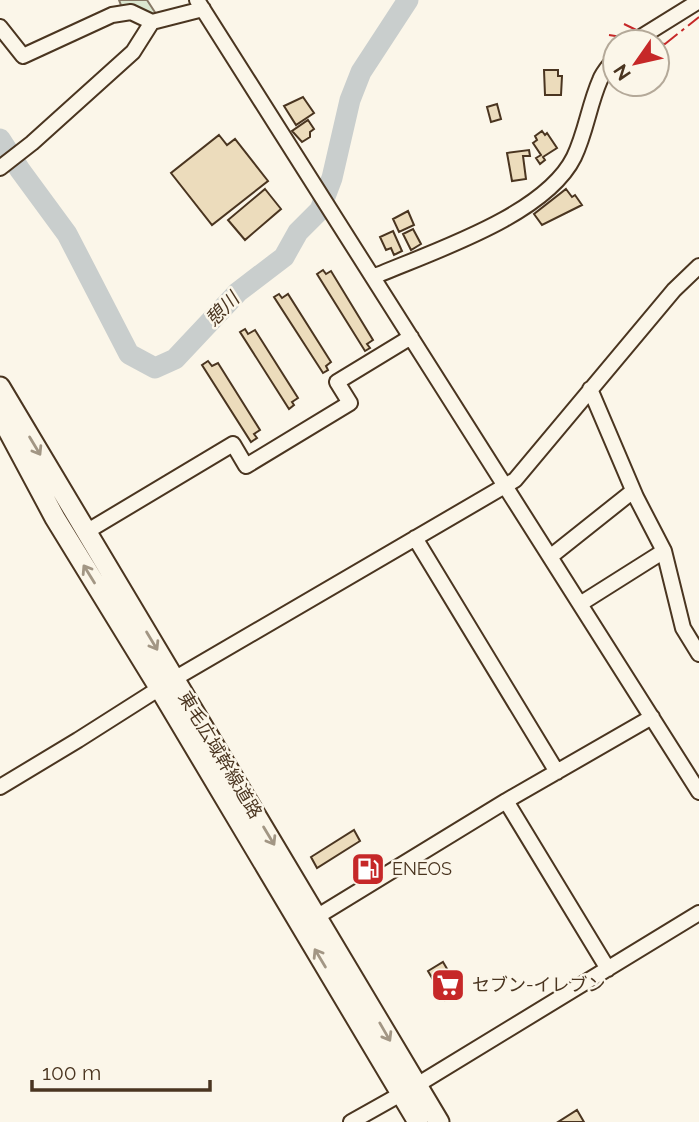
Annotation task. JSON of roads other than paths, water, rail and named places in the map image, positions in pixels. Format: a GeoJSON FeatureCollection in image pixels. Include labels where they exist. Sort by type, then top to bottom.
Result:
{"type":"FeatureCollection","features":[{"type":"Feature","properties":{"kind":"highway","name":"東毛広域幹線道路"},"geometry":{"type":"LineString","coordinates":[[0,387],[86,532],[167,684],[409,1089],[439,1122]]}},
{"type":"Feature","properties":{"kind":"highway","name":"東毛広域幹線道路"},"geometry":{"type":"LineString","coordinates":[[0,415],[55,518],[318,916],[409,1089],[418,1122]]}},
{"type":"Feature","properties":{"kind":"street"},"geometry":{"type":"LineString","coordinates":[[656,28],[699,1]]}},
{"type":"Feature","properties":{"kind":"street"},"geometry":{"type":"LineString","coordinates":[[0,168],[32,143],[133,52],[152,22],[200,4],[699,792]]}},
{"type":"Feature","properties":{"kind":"street"},"geometry":{"type":"LineString","coordinates":[[0,27],[23,56],[112,15],[131,12],[152,22]]}},
{"type":"Feature","properties":{"kind":"street"},"geometry":{"type":"LineString","coordinates":[[373,277],[488,228],[533,202],[552,185],[573,159],[601,77]]}},
{"type":"Feature","properties":{"kind":"street"},"geometry":{"type":"LineString","coordinates":[[0,787],[167,684],[514,480],[657,309],[684,278],[699,266]]}},
{"type":"Feature","properties":{"kind":"street"},"geometry":{"type":"LineString","coordinates":[[86,532],[233,443],[246,466],[350,403],[337,382],[411,337]]}},
{"type":"Feature","properties":{"kind":"street"},"geometry":{"type":"LineString","coordinates":[[590,389],[633,491],[664,551],[683,628],[699,654]]}},
{"type":"Feature","properties":{"kind":"street"},"geometry":{"type":"LineString","coordinates":[[550,557],[633,491]]}},
{"type":"Feature","properties":{"kind":"street"},"geometry":{"type":"LineString","coordinates":[[415,538],[557,772]]}},
{"type":"Feature","properties":{"kind":"street"},"geometry":{"type":"LineString","coordinates":[[580,604],[664,551]]}},
{"type":"Feature","properties":{"kind":"street"},"geometry":{"type":"LineString","coordinates":[[318,916],[506,801],[652,717]]}},
{"type":"Feature","properties":{"kind":"street"},"geometry":{"type":"LineString","coordinates":[[506,801],[608,970]]}},
{"type":"Feature","properties":{"kind":"street"},"geometry":{"type":"LineString","coordinates":[[351,1122],[699,914]]}},
{"type":"Feature","properties":{"kind":"waterway","name":"憩川"},"geometry":{"type":"LineString","coordinates":[[0,139],[67,234],[129,354],[155,368],[175,359],[238,292],[284,257],[298,232],[320,210],[332,178],[350,100],[361,72],[408,0]]}},
{"type":"Feature","properties":{"kind":"place","name":"ENEOS"},"geometry":{"type":"Point","coordinates":[368,869]}},
{"type":"Feature","properties":{"kind":"place","name":"セブン-イレブン"},"geometry":{"type":"Point","coordinates":[448,985]}}]}
